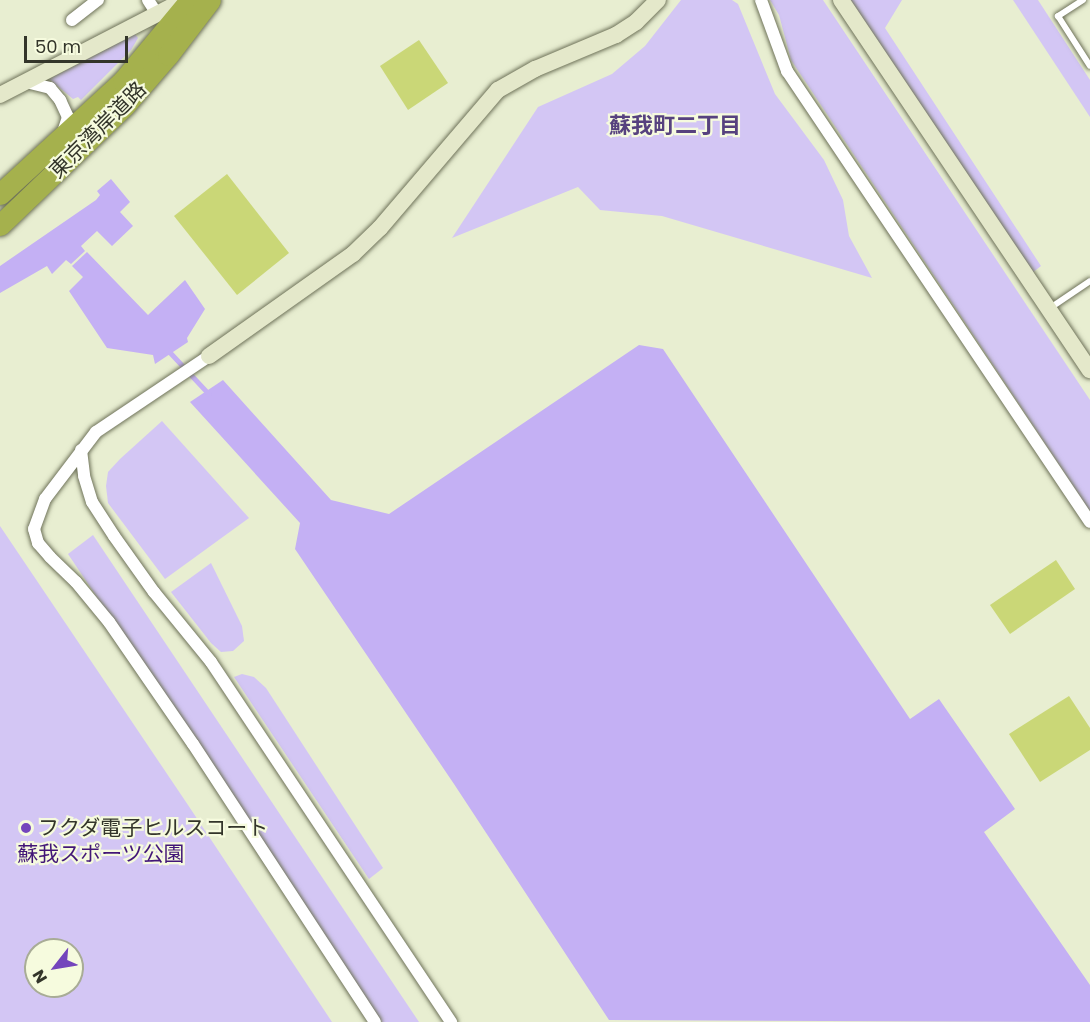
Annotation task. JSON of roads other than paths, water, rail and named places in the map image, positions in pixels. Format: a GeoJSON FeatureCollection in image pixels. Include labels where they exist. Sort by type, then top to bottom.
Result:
{"type":"FeatureCollection","features":[{"type":"Feature","properties":{"kind":"highway","name":"東京湾岸道路"},"geometry":{"type":"LineString","coordinates":[[0,194],[123,81],[190,0]]}},
{"type":"Feature","properties":{"kind":"highway","name":"東京湾岸道路"},"geometry":{"type":"LineString","coordinates":[[0,225],[125,105],[161,64],[210,0]]}},
{"type":"Feature","properties":{"kind":"street"},"geometry":{"type":"LineString","coordinates":[[72,20],[98,0]]}},
{"type":"Feature","properties":{"kind":"street"},"geometry":{"type":"LineString","coordinates":[[0,95],[153,7],[184,0]]}},
{"type":"Feature","properties":{"kind":"street"},"geometry":{"type":"LineString","coordinates":[[375,1022],[193,744],[109,621],[38,543],[34,529],[37,514],[45,499],[81,450],[105,426],[353,254],[380,228],[498,90],[535,69],[595,46],[616,35],[636,22],[658,0]]}},
{"type":"Feature","properties":{"kind":"street"},"geometry":{"type":"LineString","coordinates":[[761,0],[787,71],[1090,522]]}},
{"type":"Feature","properties":{"kind":"street"},"geometry":{"type":"LineString","coordinates":[[841,0],[1090,370]]}},
{"type":"Feature","properties":{"kind":"street"},"geometry":{"type":"LineString","coordinates":[[26,82],[50,88],[60,100],[68,117],[58,141]]}},
{"type":"Feature","properties":{"kind":"street"},"geometry":{"type":"LineString","coordinates":[[81,450],[84,476],[92,501],[114,536],[154,592],[210,662],[451,1022]]}},
{"type":"Feature","properties":{"kind":"lane"},"geometry":{"type":"LineString","coordinates":[[1083,0],[1058,16],[1089,62]]}},
{"type":"Feature","properties":{"kind":"lane"},"geometry":{"type":"LineString","coordinates":[[1049,308],[1090,281]]}},
{"type":"Feature","properties":{"kind":"waterway"},"geometry":{"type":"LineString","coordinates":[[168,350],[209,394]]}},
{"type":"Feature","properties":{"kind":"place","name":"フクダ電子ヒルスコート"},"geometry":{"type":"Point","coordinates":[26,828]}},
{"type":"Feature","properties":{"kind":"district","name":"蘇我町二丁目"},"geometry":{"type":"Point","coordinates":[675,126]}},
{"type":"Feature","properties":{"kind":"park label","name":"蘇我スポーツ公園"},"geometry":{"type":"Point","coordinates":[101,854]}}]}
